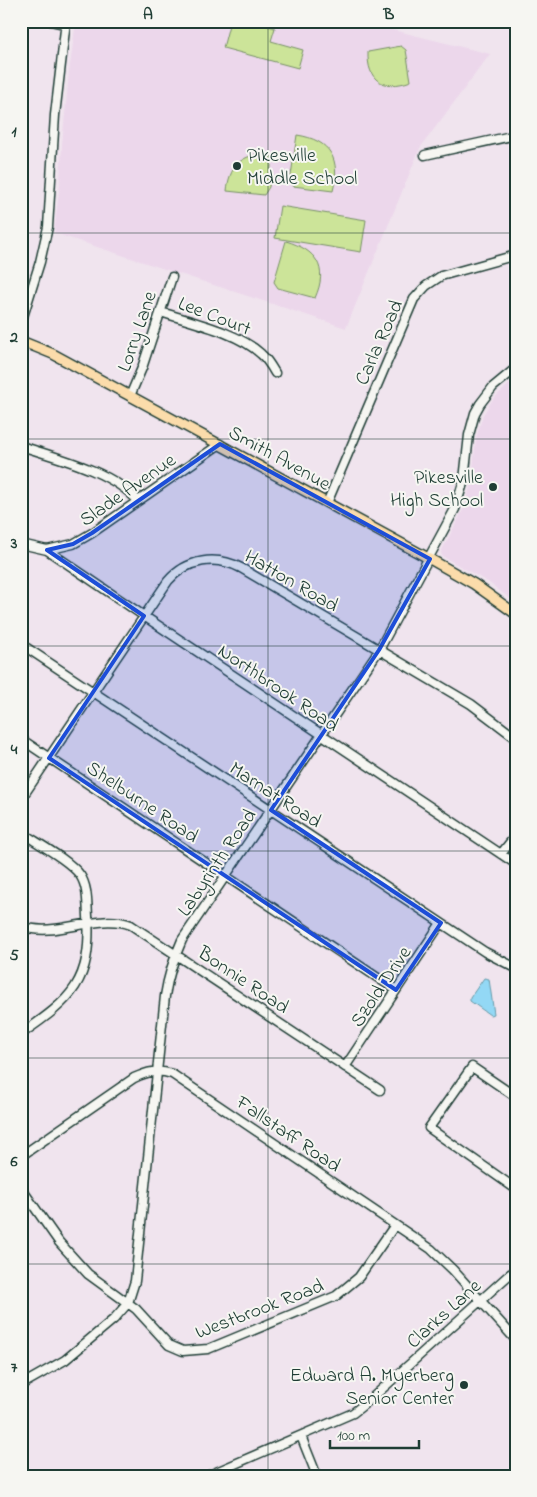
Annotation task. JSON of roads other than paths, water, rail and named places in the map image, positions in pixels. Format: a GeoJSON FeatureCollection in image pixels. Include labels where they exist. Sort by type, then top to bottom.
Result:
{"type":"FeatureCollection","features":[{"type":"Feature","properties":{"kind":"main road","name":"Smith Avenue"},"geometry":{"type":"LineString","coordinates":[[21,341],[43,349],[430,558],[474,584],[516,614]]}},
{"type":"Feature","properties":{"kind":"street"},"geometry":{"type":"LineString","coordinates":[[21,323],[40,262],[48,226],[55,115],[66,22],[51,21]]}},
{"type":"Feature","properties":{"kind":"street"},"geometry":{"type":"LineString","coordinates":[[425,155],[516,136]]}},
{"type":"Feature","properties":{"kind":"street","name":"Carla Road"},"geometry":{"type":"LineString","coordinates":[[327,503],[414,300],[426,286],[441,276],[516,255]]}},
{"type":"Feature","properties":{"kind":"street","name":"Lorry Lane"},"geometry":{"type":"LineString","coordinates":[[130,396],[142,368],[172,277]]}},
{"type":"Feature","properties":{"kind":"street","name":"Lee Court"},"geometry":{"type":"LineString","coordinates":[[161,312],[242,340],[261,354],[275,372]]}},
{"type":"Feature","properties":{"kind":"street","name":"Labyrinth Road"},"geometry":{"type":"LineString","coordinates":[[21,1385],[43,1374],[78,1350],[114,1320],[128,1303],[135,1281],[164,996],[176,953],[182,940],[379,650],[447,526],[461,494],[475,413],[493,387],[516,368]]}},
{"type":"Feature","properties":{"kind":"street","name":"Slade Avenue"},"geometry":{"type":"LineString","coordinates":[[48,550],[73,544],[92,533],[220,444]]}},
{"type":"Feature","properties":{"kind":"street"},"geometry":{"type":"LineString","coordinates":[[21,446],[84,467],[121,486],[138,501]]}},
{"type":"Feature","properties":{"kind":"street","name":"Northbrook Road"},"geometry":{"type":"LineString","coordinates":[[21,544],[48,550],[516,864]]}},
{"type":"Feature","properties":{"kind":"street","name":"Hatton Road"},"geometry":{"type":"LineString","coordinates":[[21,799],[168,581],[180,569],[196,562],[215,560],[241,568],[471,704],[516,738]]}},
{"type":"Feature","properties":{"kind":"street","name":"Marnat Road"},"geometry":{"type":"LineString","coordinates":[[21,644],[485,952],[516,968]]}},
{"type":"Feature","properties":{"kind":"street","name":"Shelburne Road"},"geometry":{"type":"LineString","coordinates":[[21,739],[396,990]]}},
{"type":"Feature","properties":{"kind":"street"},"geometry":{"type":"LineString","coordinates":[[21,832],[68,864],[79,874],[87,893],[89,923],[88,954],[76,988],[58,1008],[21,1034]]}},
{"type":"Feature","properties":{"kind":"street"},"geometry":{"type":"LineString","coordinates":[[501,854],[516,835]]}},
{"type":"Feature","properties":{"kind":"street","name":"Bonnie Road"},"geometry":{"type":"LineString","coordinates":[[21,926],[49,929],[110,921],[124,922],[131,925],[176,953],[380,1090]]}},
{"type":"Feature","properties":{"kind":"street","name":"Szold Drive"},"geometry":{"type":"LineString","coordinates":[[345,1067],[441,923]]}},
{"type":"Feature","properties":{"kind":"street"},"geometry":{"type":"LineString","coordinates":[[516,1097],[472,1067],[429,1128],[516,1189]]}},
{"type":"Feature","properties":{"kind":"street"},"geometry":{"type":"LineString","coordinates":[[21,1156],[134,1078],[156,1070]]}},
{"type":"Feature","properties":{"kind":"street","name":"Fallstaff Road"},"geometry":{"type":"LineString","coordinates":[[156,1070],[177,1077],[443,1259],[516,1340]]}},
{"type":"Feature","properties":{"kind":"street","name":"Westbrook Road"},"geometry":{"type":"LineString","coordinates":[[21,1188],[67,1252],[88,1274],[128,1303],[169,1345],[183,1350],[208,1349],[342,1292],[358,1277],[395,1225]]}},
{"type":"Feature","properties":{"kind":"street","name":"Clarks Lane"},"geometry":{"type":"LineString","coordinates":[[207,1476],[343,1418],[362,1407],[516,1271]]}},
{"type":"Feature","properties":{"kind":"street"},"geometry":{"type":"LineString","coordinates":[[301,1436],[318,1476]]}},
{"type":"Feature","properties":{"kind":"water"},"geometry":{"type":"Polygon","coordinates":[[[484,978],[489,979],[494,1014],[490,1015],[470,1001],[470,998],[484,978]]]}},
{"type":"Feature","properties":{"kind":"place","name":"Pikesville Middle School"},"geometry":{"type":"Point","coordinates":[237,166]}},
{"type":"Feature","properties":{"kind":"place","name":"Pikesville High School"},"geometry":{"type":"Point","coordinates":[493,487]}},
{"type":"Feature","properties":{"kind":"place","name":"Edward A. Myerberg Senior Center"},"geometry":{"type":"Point","coordinates":[464,1385]}}]}
